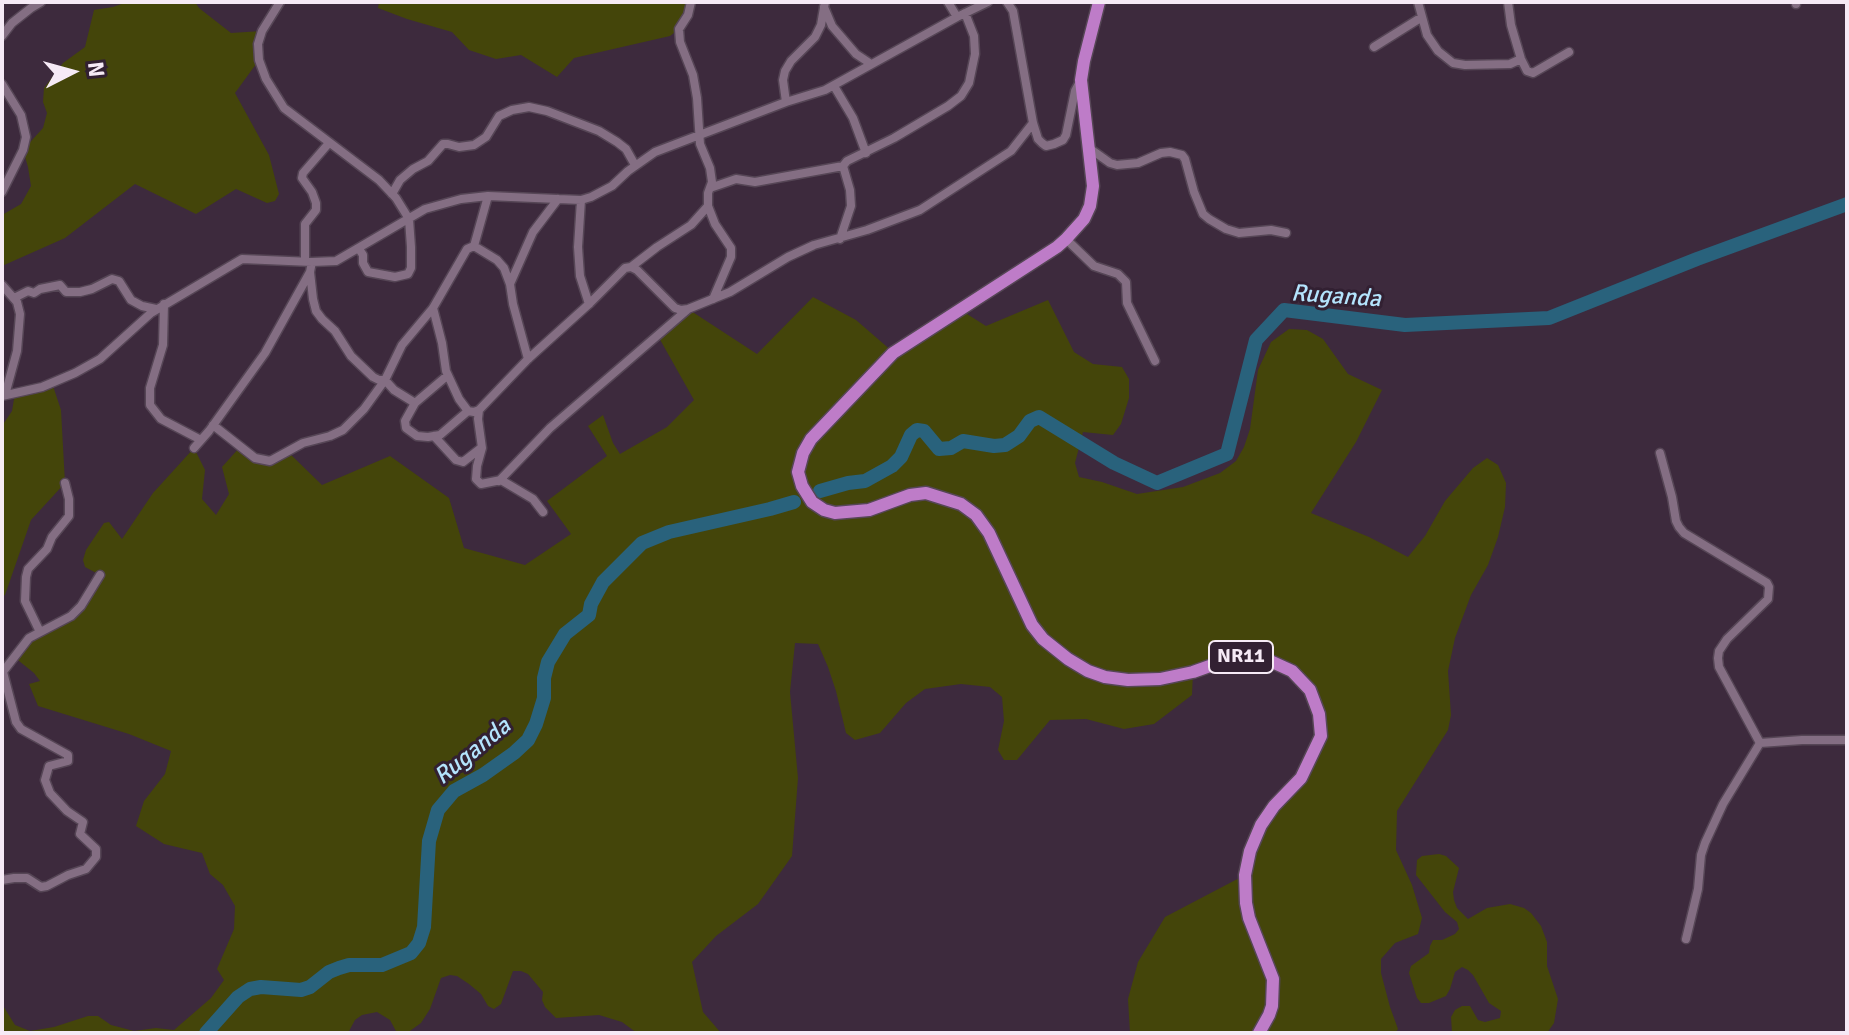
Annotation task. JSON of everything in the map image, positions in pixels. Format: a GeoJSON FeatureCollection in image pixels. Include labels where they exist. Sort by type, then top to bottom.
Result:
{"type":"FeatureCollection","features":[{"type":"Feature","properties":{"kind":"highway","name":"NR11"},"geometry":{"type":"LineString","coordinates":[[1099,2],[1081,80],[1093,186],[1084,219],[1066,239],[893,353],[811,439],[798,472],[812,502],[835,513],[869,510],[910,495],[926,493],[961,504],[976,515],[989,533],[1032,625],[1043,639],[1088,671],[1128,680],[1160,679],[1193,672],[1235,657],[1257,655],[1292,671],[1310,690],[1319,714],[1321,736],[1301,778],[1274,806],[1261,825],[1250,851],[1245,875],[1249,918],[1273,979],[1272,1006],[1259,1033]]}},
{"type":"Feature","properties":{"kind":"street"},"geometry":{"type":"LineString","coordinates":[[2,36],[12,23],[41,2]]}},
{"type":"Feature","properties":{"kind":"street"},"geometry":{"type":"LineString","coordinates":[[280,2],[262,31],[258,44],[259,60],[266,79],[284,108],[379,180],[409,219],[411,268],[408,274],[395,277],[368,272],[359,249]]}},
{"type":"Feature","properties":{"kind":"street"},"geometry":{"type":"LineString","coordinates":[[691,2],[688,15],[679,29],[680,42],[693,75],[700,144],[710,168],[712,182],[708,206],[715,224],[731,248],[731,257],[713,299]]}},
{"type":"Feature","properties":{"kind":"street"},"geometry":{"type":"LineString","coordinates":[[710,188],[736,179],[755,182],[843,166],[961,96],[969,83],[975,54],[974,36],[961,15],[948,2]]}},
{"type":"Feature","properties":{"kind":"street"},"geometry":{"type":"LineString","coordinates":[[2,285],[17,302],[20,314],[17,351],[4,395],[42,387],[100,359],[160,307],[242,259],[336,261],[439,204],[461,199],[488,196],[581,200],[591,197],[612,186],[655,152],[834,86],[988,2]]}},
{"type":"Feature","properties":{"kind":"street"},"geometry":{"type":"LineString","coordinates":[[1007,2],[1013,11],[1033,123],[1038,139],[1046,146],[1063,140],[1075,91],[1081,80]]}},
{"type":"Feature","properties":{"kind":"street"},"geometry":{"type":"LineString","coordinates":[[1418,2],[1427,35],[1438,51],[1453,63],[1510,64],[1521,59]]}},
{"type":"Feature","properties":{"kind":"street"},"geometry":{"type":"LineString","coordinates":[[1508,2],[1511,25],[1527,71],[1533,73],[1569,52]]}},
{"type":"Feature","properties":{"kind":"street"},"geometry":{"type":"LineString","coordinates":[[786,102],[785,71],[815,37],[821,25],[823,4]]}},
{"type":"Feature","properties":{"kind":"street"},"geometry":{"type":"LineString","coordinates":[[823,4],[832,26],[856,54],[871,64]]}},
{"type":"Feature","properties":{"kind":"street"},"geometry":{"type":"LineString","coordinates":[[1374,47],[1422,17]]}},
{"type":"Feature","properties":{"kind":"street"},"geometry":{"type":"LineString","coordinates":[[2,84],[21,115],[26,137],[23,150],[2,192]]}},
{"type":"Feature","properties":{"kind":"street"},"geometry":{"type":"LineString","coordinates":[[834,86],[853,118],[866,153]]}},
{"type":"Feature","properties":{"kind":"street"},"geometry":{"type":"LineString","coordinates":[[392,194],[400,180],[428,161],[443,144],[459,147],[474,145],[486,137],[499,116],[529,107],[599,131],[626,149],[635,165]]}},
{"type":"Feature","properties":{"kind":"street"},"geometry":{"type":"LineString","coordinates":[[631,267],[675,308],[688,309],[730,292],[814,245],[840,239],[920,210],[1011,151],[1033,123]]}},
{"type":"Feature","properties":{"kind":"street"},"geometry":{"type":"LineString","coordinates":[[329,143],[302,178],[312,192],[316,210],[305,224],[316,311],[335,331],[351,356],[373,377],[385,380],[394,390],[415,403]]}},
{"type":"Feature","properties":{"kind":"street"},"geometry":{"type":"LineString","coordinates":[[1089,148],[1117,165],[1138,163],[1161,153],[1182,155],[1203,214],[1209,219],[1239,233],[1271,230],[1286,233]]}},
{"type":"Feature","properties":{"kind":"street"},"geometry":{"type":"LineString","coordinates":[[840,239],[851,206],[843,166]]}},
{"type":"Feature","properties":{"kind":"street"},"geometry":{"type":"LineString","coordinates":[[474,246],[488,196]]}},
{"type":"Feature","properties":{"kind":"street"},"geometry":{"type":"LineString","coordinates":[[510,284],[533,232],[558,199]]}},
{"type":"Feature","properties":{"kind":"street"},"geometry":{"type":"LineString","coordinates":[[581,200],[580,276],[589,304]]}},
{"type":"Feature","properties":{"kind":"street"},"geometry":{"type":"LineString","coordinates":[[433,308],[448,375],[459,399],[468,411],[474,412],[625,268],[631,267],[691,225],[708,206]]}},
{"type":"Feature","properties":{"kind":"street"},"geometry":{"type":"LineString","coordinates":[[1066,239],[1094,266],[1118,274],[1126,282],[1127,303],[1155,361]]}},
{"type":"Feature","properties":{"kind":"street"},"geometry":{"type":"LineString","coordinates":[[474,246],[504,268],[528,359]]}},
{"type":"Feature","properties":{"kind":"street"},"geometry":{"type":"LineString","coordinates":[[213,425],[255,458],[270,461],[303,443],[343,430],[364,409],[385,380],[402,345],[433,308],[467,249],[474,246]]}},
{"type":"Feature","properties":{"kind":"street"},"geometry":{"type":"LineString","coordinates":[[194,448],[265,353],[310,272]]}},
{"type":"Feature","properties":{"kind":"street"},"geometry":{"type":"LineString","coordinates":[[14,298],[28,291],[34,293],[60,285],[66,292],[80,292],[112,279],[119,281],[131,300],[142,306],[160,307]]}},
{"type":"Feature","properties":{"kind":"street"},"geometry":{"type":"LineString","coordinates":[[160,307],[163,345],[150,388],[150,405],[161,419],[201,440]]}},
{"type":"Feature","properties":{"kind":"street"},"geometry":{"type":"LineString","coordinates":[[479,410],[482,448],[476,479],[481,484],[499,481],[550,428],[688,309]]}},
{"type":"Feature","properties":{"kind":"street"},"geometry":{"type":"LineString","coordinates":[[448,375],[415,403],[405,421],[406,428],[417,436],[440,435],[468,411]]}},
{"type":"Feature","properties":{"kind":"street"},"geometry":{"type":"LineString","coordinates":[[434,436],[456,460],[463,462],[482,448]]}},
{"type":"Feature","properties":{"kind":"street"},"geometry":{"type":"LineString","coordinates":[[1660,453],[1679,527],[1769,587],[1768,599],[1727,639],[1718,658],[1719,667],[1760,743]]}},
{"type":"Feature","properties":{"kind":"street"},"geometry":{"type":"LineString","coordinates":[[499,481],[533,499],[543,512]]}},
{"type":"Feature","properties":{"kind":"street"},"geometry":{"type":"LineString","coordinates":[[40,632],[25,601],[26,577],[28,569],[47,549],[52,537],[69,516],[65,483]]}},
{"type":"Feature","properties":{"kind":"street"},"geometry":{"type":"LineString","coordinates":[[2,880],[27,878],[41,887],[47,886],[86,869],[96,857],[96,849],[80,834],[83,822],[50,793],[45,780],[49,766],[68,761],[68,755],[21,729],[16,722],[2,672],[29,638],[71,616],[100,575]]}},
{"type":"Feature","properties":{"kind":"street"},"geometry":{"type":"LineString","coordinates":[[1760,743],[1847,740]]}},
{"type":"Feature","properties":{"kind":"street"},"geometry":{"type":"LineString","coordinates":[[1686,939],[1705,843],[1723,804],[1760,743]]}},
{"type":"Feature","properties":{"kind":"shaded area"},"geometry":{"type":"Polygon","coordinates":[[[127,2],[195,2],[231,33],[262,31],[259,60],[235,93],[269,155],[279,194],[275,201],[267,203],[236,189],[196,214],[135,184],[65,238],[2,266],[2,215],[21,204],[31,186],[23,150],[43,128],[47,113],[43,102],[44,88],[63,63],[85,47],[94,10],[127,2]]]}},
{"type":"Feature","properties":{"kind":"shaded area"},"geometry":{"type":"Polygon","coordinates":[[[379,2],[691,2],[679,29],[670,36],[574,58],[557,77],[521,55],[496,59],[469,50],[452,32],[378,8],[379,2]]]}},
{"type":"Feature","properties":{"kind":"shaded area"},"geometry":{"type":"Polygon","coordinates":[[[813,297],[856,320],[893,352],[959,309],[986,326],[1048,300],[1074,352],[1093,364],[1122,367],[1129,379],[1129,398],[1121,424],[1113,435],[1083,432],[1075,463],[1079,477],[1137,494],[1183,487],[1220,473],[1236,461],[1250,429],[1258,370],[1271,342],[1289,329],[1307,330],[1323,339],[1348,374],[1382,390],[1356,442],[1311,513],[1408,557],[1425,536],[1445,501],[1473,468],[1487,458],[1498,465],[1506,483],[1505,507],[1488,565],[1471,595],[1455,638],[1448,671],[1451,715],[1448,730],[1397,811],[1396,850],[1412,885],[1422,918],[1418,934],[1395,943],[1381,959],[1381,973],[1398,1029],[1395,1033],[1130,1033],[1128,999],[1138,962],[1165,917],[1245,875],[1250,851],[1321,736],[1310,690],[1257,655],[1193,672],[1192,695],[1154,724],[1124,729],[1086,719],[1050,720],[1017,760],[1004,760],[998,750],[1004,721],[1002,697],[990,687],[961,684],[925,689],[906,703],[880,733],[855,740],[846,733],[836,691],[818,644],[795,643],[790,692],[798,778],[792,856],[758,904],[716,936],[692,962],[703,1012],[721,1033],[637,1033],[622,1022],[599,1015],[556,1018],[545,1007],[543,992],[528,974],[513,971],[501,1004],[494,1009],[488,1006],[481,994],[457,976],[441,978],[430,1009],[421,1023],[407,1033],[397,1033],[390,1020],[377,1012],[355,1020],[348,1033],[2,1033],[2,1004],[15,1025],[30,1031],[88,1016],[98,1016],[111,1025],[134,1031],[156,1028],[174,1030],[211,998],[224,980],[217,969],[234,929],[235,906],[223,885],[210,874],[202,853],[164,844],[136,826],[144,801],[165,774],[171,751],[129,734],[38,706],[29,684],[40,681],[14,657],[29,638],[71,616],[100,575],[85,567],[83,560],[104,523],[109,522],[122,539],[153,493],[194,448],[205,470],[202,499],[216,515],[229,494],[222,467],[240,447],[264,461],[287,451],[322,485],[390,456],[449,498],[464,548],[525,565],[571,534],[547,501],[607,456],[588,426],[603,415],[620,454],[667,427],[694,400],[658,336],[688,309],[757,354],[813,297]]]}},
{"type":"Feature","properties":{"kind":"shaded area"},"geometry":{"type":"Polygon","coordinates":[[[52,383],[61,410],[65,483],[31,520],[2,597],[2,426],[12,411],[15,393],[52,383]]]}},
{"type":"Feature","properties":{"kind":"shaded area"},"geometry":{"type":"Polygon","coordinates":[[[1439,854],[1459,868],[1454,900],[1468,919],[1487,908],[1510,904],[1524,908],[1541,926],[1547,942],[1547,966],[1558,999],[1554,1023],[1547,1033],[1452,1033],[1451,1017],[1462,1006],[1470,1006],[1478,1020],[1485,1022],[1500,1018],[1501,1011],[1489,1003],[1473,975],[1462,967],[1455,972],[1446,996],[1429,1003],[1421,1003],[1417,998],[1409,973],[1411,966],[1429,953],[1433,940],[1442,940],[1459,929],[1457,922],[1445,912],[1416,875],[1417,860],[1422,856],[1439,854]]]}},
{"type":"Feature","properties":{"kind":"waterway","name":"Ruganda"},"geometry":{"type":"LineString","coordinates":[[820,491],[865,481],[892,466],[917,430],[924,431],[939,449],[951,448],[963,441],[1005,445],[1019,436],[1030,421],[1039,417],[1114,463],[1157,483],[1227,454],[1256,340],[1284,310],[1405,325],[1549,318],[1847,204]]}},
{"type":"Feature","properties":{"kind":"waterway","name":"Ruganda"},"geometry":{"type":"LineString","coordinates":[[206,1033],[238,997],[250,989],[301,990],[339,968],[382,965],[411,953],[419,943],[424,927],[429,841],[438,810],[454,791],[483,775],[528,740],[544,698],[548,662],[565,634],[589,615],[591,604],[603,582],[642,543],[669,532],[794,502]]}}]}
